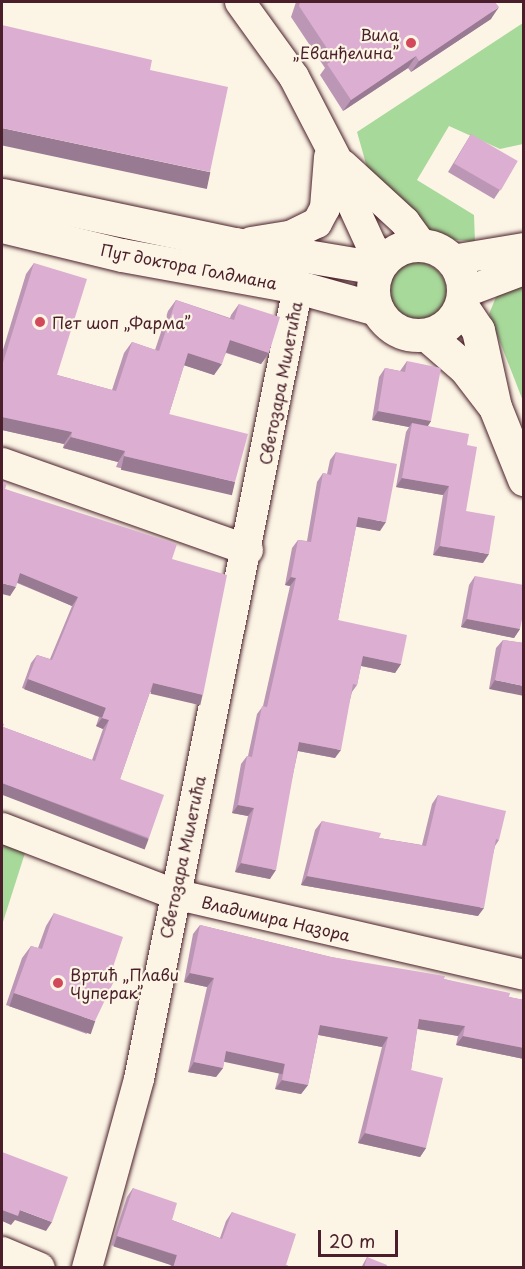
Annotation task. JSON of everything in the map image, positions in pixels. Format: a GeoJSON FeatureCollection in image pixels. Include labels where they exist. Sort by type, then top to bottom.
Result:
{"type":"FeatureCollection","features":[{"type":"Feature","properties":{"kind":"street"},"geometry":{"type":"LineString","coordinates":[[240,2],[294,77],[334,155],[343,184],[380,265]]}},
{"type":"Feature","properties":{"kind":"street"},"geometry":{"type":"LineString","coordinates":[[334,155],[405,222],[421,244]]}},
{"type":"Feature","properties":{"kind":"street"},"geometry":{"type":"LineString","coordinates":[[235,244],[290,236],[317,223],[325,208],[334,155]]}},
{"type":"Feature","properties":{"kind":"street","name":"Пут доктора Голдмана"},"geometry":{"type":"LineString","coordinates":[[2,195],[235,244],[380,265]]}},
{"type":"Feature","properties":{"kind":"street","name":"Пут доктора Голдмана"},"geometry":{"type":"LineString","coordinates":[[2,226],[122,255],[298,287],[376,309]]}},
{"type":"Feature","properties":{"kind":"street"},"geometry":{"type":"LineString","coordinates":[[421,244],[443,252],[452,260],[463,281],[462,299],[448,324],[427,335],[403,333],[392,328],[376,309],[373,289],[380,265],[400,248],[421,244]]}},
{"type":"Feature","properties":{"kind":"street"},"geometry":{"type":"LineString","coordinates":[[452,260],[524,248]]}},
{"type":"Feature","properties":{"kind":"street"},"geometry":{"type":"LineString","coordinates":[[462,299],[524,270]]}},
{"type":"Feature","properties":{"kind":"street","name":"Светозара Милетића"},"geometry":{"type":"LineString","coordinates":[[87,1268],[139,1079],[174,894],[248,550],[298,287]]}},
{"type":"Feature","properties":{"kind":"street"},"geometry":{"type":"LineString","coordinates":[[462,299],[483,345],[495,407]]}},
{"type":"Feature","properties":{"kind":"street"},"geometry":{"type":"LineString","coordinates":[[427,335],[465,368],[495,407],[521,462]]}},
{"type":"Feature","properties":{"kind":"street"},"geometry":{"type":"LineString","coordinates":[[2,464],[248,550]]}},
{"type":"Feature","properties":{"kind":"street","name":"Владимира Назора"},"geometry":{"type":"LineString","coordinates":[[2,828],[174,894],[524,975]]}},
{"type":"Feature","properties":{"kind":"street"},"geometry":{"type":"LineString","coordinates":[[2,1252],[40,1268]]}},
{"type":"Feature","properties":{"kind":"green space"},"geometry":{"type":"Polygon","coordinates":[[[523,23],[523,144],[500,149],[449,126],[417,180],[474,215],[475,242],[448,239],[424,227],[368,171],[357,132],[523,23]]]}},
{"type":"Feature","properties":{"kind":"green space"},"geometry":{"type":"Polygon","coordinates":[[[416,262],[433,267],[438,271],[442,276],[447,293],[442,310],[438,315],[433,319],[416,324],[399,319],[394,315],[390,310],[385,293],[390,276],[394,271],[399,267],[416,262]]]}},
{"type":"Feature","properties":{"kind":"green space"},"geometry":{"type":"Polygon","coordinates":[[[523,284],[523,401],[489,314],[496,297],[509,287],[523,284]]]}},
{"type":"Feature","properties":{"kind":"green space"},"geometry":{"type":"Polygon","coordinates":[[[2,842],[25,853],[2,925],[2,842]]]}},
{"type":"Feature","properties":{"kind":"building"},"geometry":{"type":"Polygon","coordinates":[[[300,2],[495,2],[499,7],[419,61],[416,56],[351,100],[327,64],[334,59],[299,6],[300,2]]]}},
{"type":"Feature","properties":{"kind":"building"},"geometry":{"type":"Polygon","coordinates":[[[2,25],[152,60],[150,70],[228,87],[210,172],[2,128],[2,25]]]}},
{"type":"Feature","properties":{"kind":"building"},"geometry":{"type":"Polygon","coordinates":[[[471,134],[518,161],[501,190],[454,163],[471,134]]]}},
{"type":"Feature","properties":{"kind":"building"},"geometry":{"type":"Polygon","coordinates":[[[34,263],[87,279],[57,375],[116,391],[132,342],[159,351],[176,300],[234,320],[239,304],[280,317],[269,353],[230,340],[222,364],[188,353],[169,414],[248,434],[235,482],[124,456],[125,451],[71,437],[72,432],[2,417],[2,366],[34,263]]]}},
{"type":"Feature","properties":{"kind":"building"},"geometry":{"type":"Polygon","coordinates":[[[407,361],[441,368],[431,421],[378,411],[385,368],[405,372],[407,361]]]}},
{"type":"Feature","properties":{"kind":"building"},"geometry":{"type":"Polygon","coordinates":[[[412,423],[469,434],[467,445],[477,447],[466,511],[495,516],[489,554],[440,546],[449,486],[402,478],[412,423]]]}},
{"type":"Feature","properties":{"kind":"building"},"geometry":{"type":"Polygon","coordinates":[[[336,452],[397,464],[386,522],[358,517],[338,620],[407,635],[401,664],[363,656],[357,685],[353,684],[341,750],[299,742],[276,870],[241,863],[254,808],[238,805],[247,756],[252,757],[262,706],[267,707],[296,578],[291,577],[298,540],[311,542],[323,473],[331,475],[336,452]]]}},
{"type":"Feature","properties":{"kind":"building"},"geometry":{"type":"Polygon","coordinates":[[[2,482],[7,483],[5,489],[177,544],[172,559],[227,575],[203,695],[153,683],[120,779],[164,795],[149,838],[2,783],[2,723],[3,727],[95,761],[109,720],[102,718],[106,708],[28,679],[37,655],[52,660],[78,597],[20,573],[16,587],[2,583],[2,482]]]}},
{"type":"Feature","properties":{"kind":"building"},"geometry":{"type":"Polygon","coordinates":[[[475,576],[524,585],[524,610],[520,629],[467,619],[475,576]]]}},
{"type":"Feature","properties":{"kind":"building"},"geometry":{"type":"Polygon","coordinates":[[[503,640],[524,643],[524,686],[495,680],[503,640]]]}},
{"type":"Feature","properties":{"kind":"building"},"geometry":{"type":"Polygon","coordinates":[[[438,795],[506,811],[499,840],[496,839],[484,908],[307,876],[322,821],[381,833],[379,838],[426,846],[438,795]]]}},
{"type":"Feature","properties":{"kind":"building","name":"Вртић „Плави Чуперак”"},"geometry":{"type":"Polygon","coordinates":[[[54,913],[123,937],[109,979],[114,981],[95,1021],[14,993],[31,946],[42,949],[54,913]]]}},
{"type":"Feature","properties":{"kind":"building"},"geometry":{"type":"Polygon","coordinates":[[[200,925],[331,957],[445,976],[444,979],[510,993],[509,997],[524,1000],[524,1048],[463,1036],[465,1026],[419,1019],[411,1070],[443,1078],[426,1148],[365,1133],[388,1037],[320,1025],[308,1085],[282,1080],[285,1064],[226,1051],[223,1068],[194,1062],[214,978],[190,973],[200,925]]]}},
{"type":"Feature","properties":{"kind":"building"},"geometry":{"type":"Polygon","coordinates":[[[2,1152],[68,1177],[52,1222],[20,1210],[18,1216],[2,1210],[2,1152]]]}},
{"type":"Feature","properties":{"kind":"building"},"geometry":{"type":"Polygon","coordinates":[[[133,1188],[177,1203],[172,1220],[222,1239],[232,1212],[296,1234],[286,1265],[293,1268],[173,1268],[177,1255],[117,1236],[133,1188]]]}},
{"type":"Feature","properties":{"kind":"building"},"geometry":{"type":"Polygon","coordinates":[[[367,1257],[387,1265],[386,1268],[364,1268],[367,1257]]]}},
{"type":"Feature","properties":{"kind":"place","name":"Вила „Еванђелина”"},"geometry":{"type":"Point","coordinates":[411,43]}},
{"type":"Feature","properties":{"kind":"place","name":"Пет шоп „Фарма”"},"geometry":{"type":"Point","coordinates":[40,322]}},
{"type":"Feature","properties":{"kind":"place","name":"Вртић „Плави Чуперак”"},"geometry":{"type":"Point","coordinates":[58,983]}}]}
